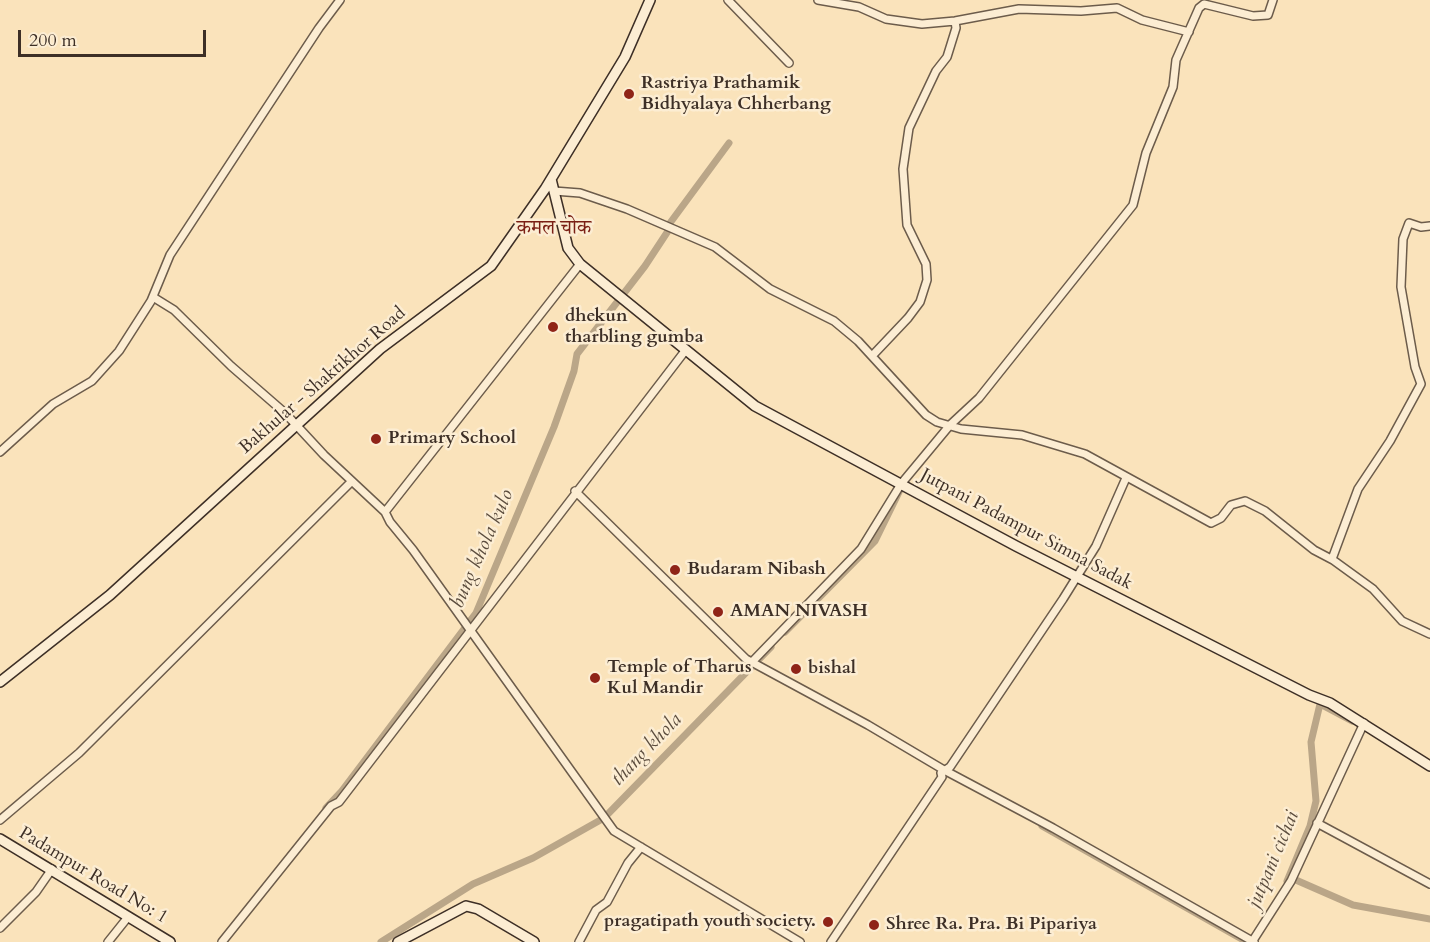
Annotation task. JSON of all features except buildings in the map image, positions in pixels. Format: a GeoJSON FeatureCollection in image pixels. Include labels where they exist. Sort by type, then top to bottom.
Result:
{"type":"FeatureCollection","features":[{"type":"Feature","properties":{"kind":"street"},"geometry":{"type":"LineString","coordinates":[[0,452],[53,404],[92,381],[119,351],[153,297],[170,255],[319,28],[340,0]]}},
{"type":"Feature","properties":{"kind":"street","name":"Bakhular - Shaktikhor Road"},"geometry":{"type":"LineString","coordinates":[[0,682],[110,595],[380,348],[491,266],[551,179],[625,57],[650,0]]}},
{"type":"Feature","properties":{"kind":"street"},"geometry":{"type":"LineString","coordinates":[[728,0],[789,63]]}},
{"type":"Feature","properties":{"kind":"street"},"geometry":{"type":"LineString","coordinates":[[818,0],[859,7],[886,19],[922,24],[955,21],[1019,9],[1081,11],[1117,8],[1142,20],[1189,32]]}},
{"type":"Feature","properties":{"kind":"street"},"geometry":{"type":"LineString","coordinates":[[755,663],[861,549],[901,484],[950,425],[980,398],[1133,205],[1146,153],[1173,87],[1176,60],[1199,8],[1204,4],[1253,16],[1268,15],[1273,0]]}},
{"type":"Feature","properties":{"kind":"street"},"geometry":{"type":"LineString","coordinates":[[872,356],[920,302],[927,280],[927,264],[908,225],[903,169],[909,128],[936,71],[947,57],[957,28],[955,21]]}},
{"type":"Feature","properties":{"kind":"street"},"geometry":{"type":"LineString","coordinates":[[385,512],[580,264],[568,248],[551,179]]}},
{"type":"Feature","properties":{"kind":"street"},"geometry":{"type":"LineString","coordinates":[[554,191],[579,193],[627,209],[715,248],[770,289],[834,321],[872,356],[926,416],[950,425],[1022,435],[1056,444],[1110,466],[1126,478],[1211,523],[1221,518],[1231,505],[1245,501],[1265,511],[1314,550],[1332,559],[1373,589],[1402,621],[1430,634]]}},
{"type":"Feature","properties":{"kind":"street"},"geometry":{"type":"LineString","coordinates":[[1332,559],[1358,489],[1390,441],[1421,384],[1415,367],[1401,287],[1403,239],[1409,223],[1421,227],[1430,226]]}},
{"type":"Feature","properties":{"kind":"street","name":"Jutpani Padampur Simna Sadak"},"geometry":{"type":"LineString","coordinates":[[580,264],[685,351],[770,416],[901,484],[1074,580],[1330,703],[1430,766]]}},
{"type":"Feature","properties":{"kind":"street"},"geometry":{"type":"LineString","coordinates":[[153,297],[174,310],[231,366],[296,423],[351,482],[385,512],[614,831],[800,942]]}},
{"type":"Feature","properties":{"kind":"street"},"geometry":{"type":"LineString","coordinates":[[222,942],[331,806],[339,802],[468,628],[685,351]]}},
{"type":"Feature","properties":{"kind":"street"},"geometry":{"type":"LineString","coordinates":[[943,771],[950,767],[1096,546],[1126,478]]}},
{"type":"Feature","properties":{"kind":"street"},"geometry":{"type":"LineString","coordinates":[[0,820],[79,753],[351,482]]}},
{"type":"Feature","properties":{"kind":"street"},"geometry":{"type":"LineString","coordinates":[[575,491],[736,650],[755,663],[868,724],[943,771],[979,787],[1253,942],[1298,862],[1364,723]]}},
{"type":"Feature","properties":{"kind":"street"},"geometry":{"type":"LineString","coordinates":[[831,942],[942,777],[943,771]]}},
{"type":"Feature","properties":{"kind":"street"},"geometry":{"type":"LineString","coordinates":[[1317,823],[1430,884]]}},
{"type":"Feature","properties":{"kind":"street","name":"Padampur Road No: 1"},"geometry":{"type":"LineString","coordinates":[[0,839],[170,942]]}},
{"type":"Feature","properties":{"kind":"street"},"geometry":{"type":"LineString","coordinates":[[579,942],[596,910],[607,902],[628,863],[641,847]]}},
{"type":"Feature","properties":{"kind":"street"},"geometry":{"type":"LineString","coordinates":[[0,928],[36,892],[52,869]]}},
{"type":"Feature","properties":{"kind":"street"},"geometry":{"type":"LineString","coordinates":[[399,942],[466,906],[478,909],[534,942]]}},
{"type":"Feature","properties":{"kind":"street"},"geometry":{"type":"LineString","coordinates":[[108,942],[128,917]]}},
{"type":"Feature","properties":{"kind":"waterway","name":"bung khola kulo"},"geometry":{"type":"LineString","coordinates":[[670,223],[729,143]]}},
{"type":"Feature","properties":{"kind":"waterway","name":"bung khola kulo"},"geometry":{"type":"LineString","coordinates":[[326,808],[341,792],[476,613],[554,427],[574,371],[577,354],[645,266],[668,231]]}},
{"type":"Feature","properties":{"kind":"waterway","name":"thang khola"},"geometry":{"type":"LineString","coordinates":[[785,632],[875,541],[902,486]]}},
{"type":"Feature","properties":{"kind":"waterway","name":"thang khola"},"geometry":{"type":"LineString","coordinates":[[381,942],[473,884],[533,858],[604,818],[771,647]]}},
{"type":"Feature","properties":{"kind":"waterway","name":"jutpani cichai"},"geometry":{"type":"LineString","coordinates":[[1287,881],[1310,826],[1316,801],[1311,742],[1320,704],[1352,721]]}},
{"type":"Feature","properties":{"kind":"waterway"},"geometry":{"type":"LineString","coordinates":[[1042,826],[1247,942]]}},
{"type":"Feature","properties":{"kind":"waterway"},"geometry":{"type":"LineString","coordinates":[[1289,877],[1353,905],[1430,919]]}},
{"type":"Feature","properties":{"kind":"place","name":"Rastriya Prathamik Bidhyalaya Chherbang"},"geometry":{"type":"Point","coordinates":[629,94]}},
{"type":"Feature","properties":{"kind":"place","name":"dhekun tharbling gumba"},"geometry":{"type":"Point","coordinates":[553,327]}},
{"type":"Feature","properties":{"kind":"place","name":"Primary School"},"geometry":{"type":"Point","coordinates":[376,439]}},
{"type":"Feature","properties":{"kind":"place","name":"Budaram Nibash"},"geometry":{"type":"Point","coordinates":[675,570]}},
{"type":"Feature","properties":{"kind":"place","name":"AMAN NIVASH"},"geometry":{"type":"Point","coordinates":[718,612]}},
{"type":"Feature","properties":{"kind":"place","name":"bishal"},"geometry":{"type":"Point","coordinates":[796,669]}},
{"type":"Feature","properties":{"kind":"place","name":"Temple of Tharus Kul Mandir"},"geometry":{"type":"Point","coordinates":[595,678]}},
{"type":"Feature","properties":{"kind":"place","name":"pragatipath youth society."},"geometry":{"type":"Point","coordinates":[828,922]}},
{"type":"Feature","properties":{"kind":"place","name":"Shree Ra. Pra. Bi Pipariya"},"geometry":{"type":"Point","coordinates":[874,925]}},
{"type":"Feature","properties":{"kind":"district","name":"कमल चोक"},"geometry":{"type":"Point","coordinates":[554,229]}}]}
